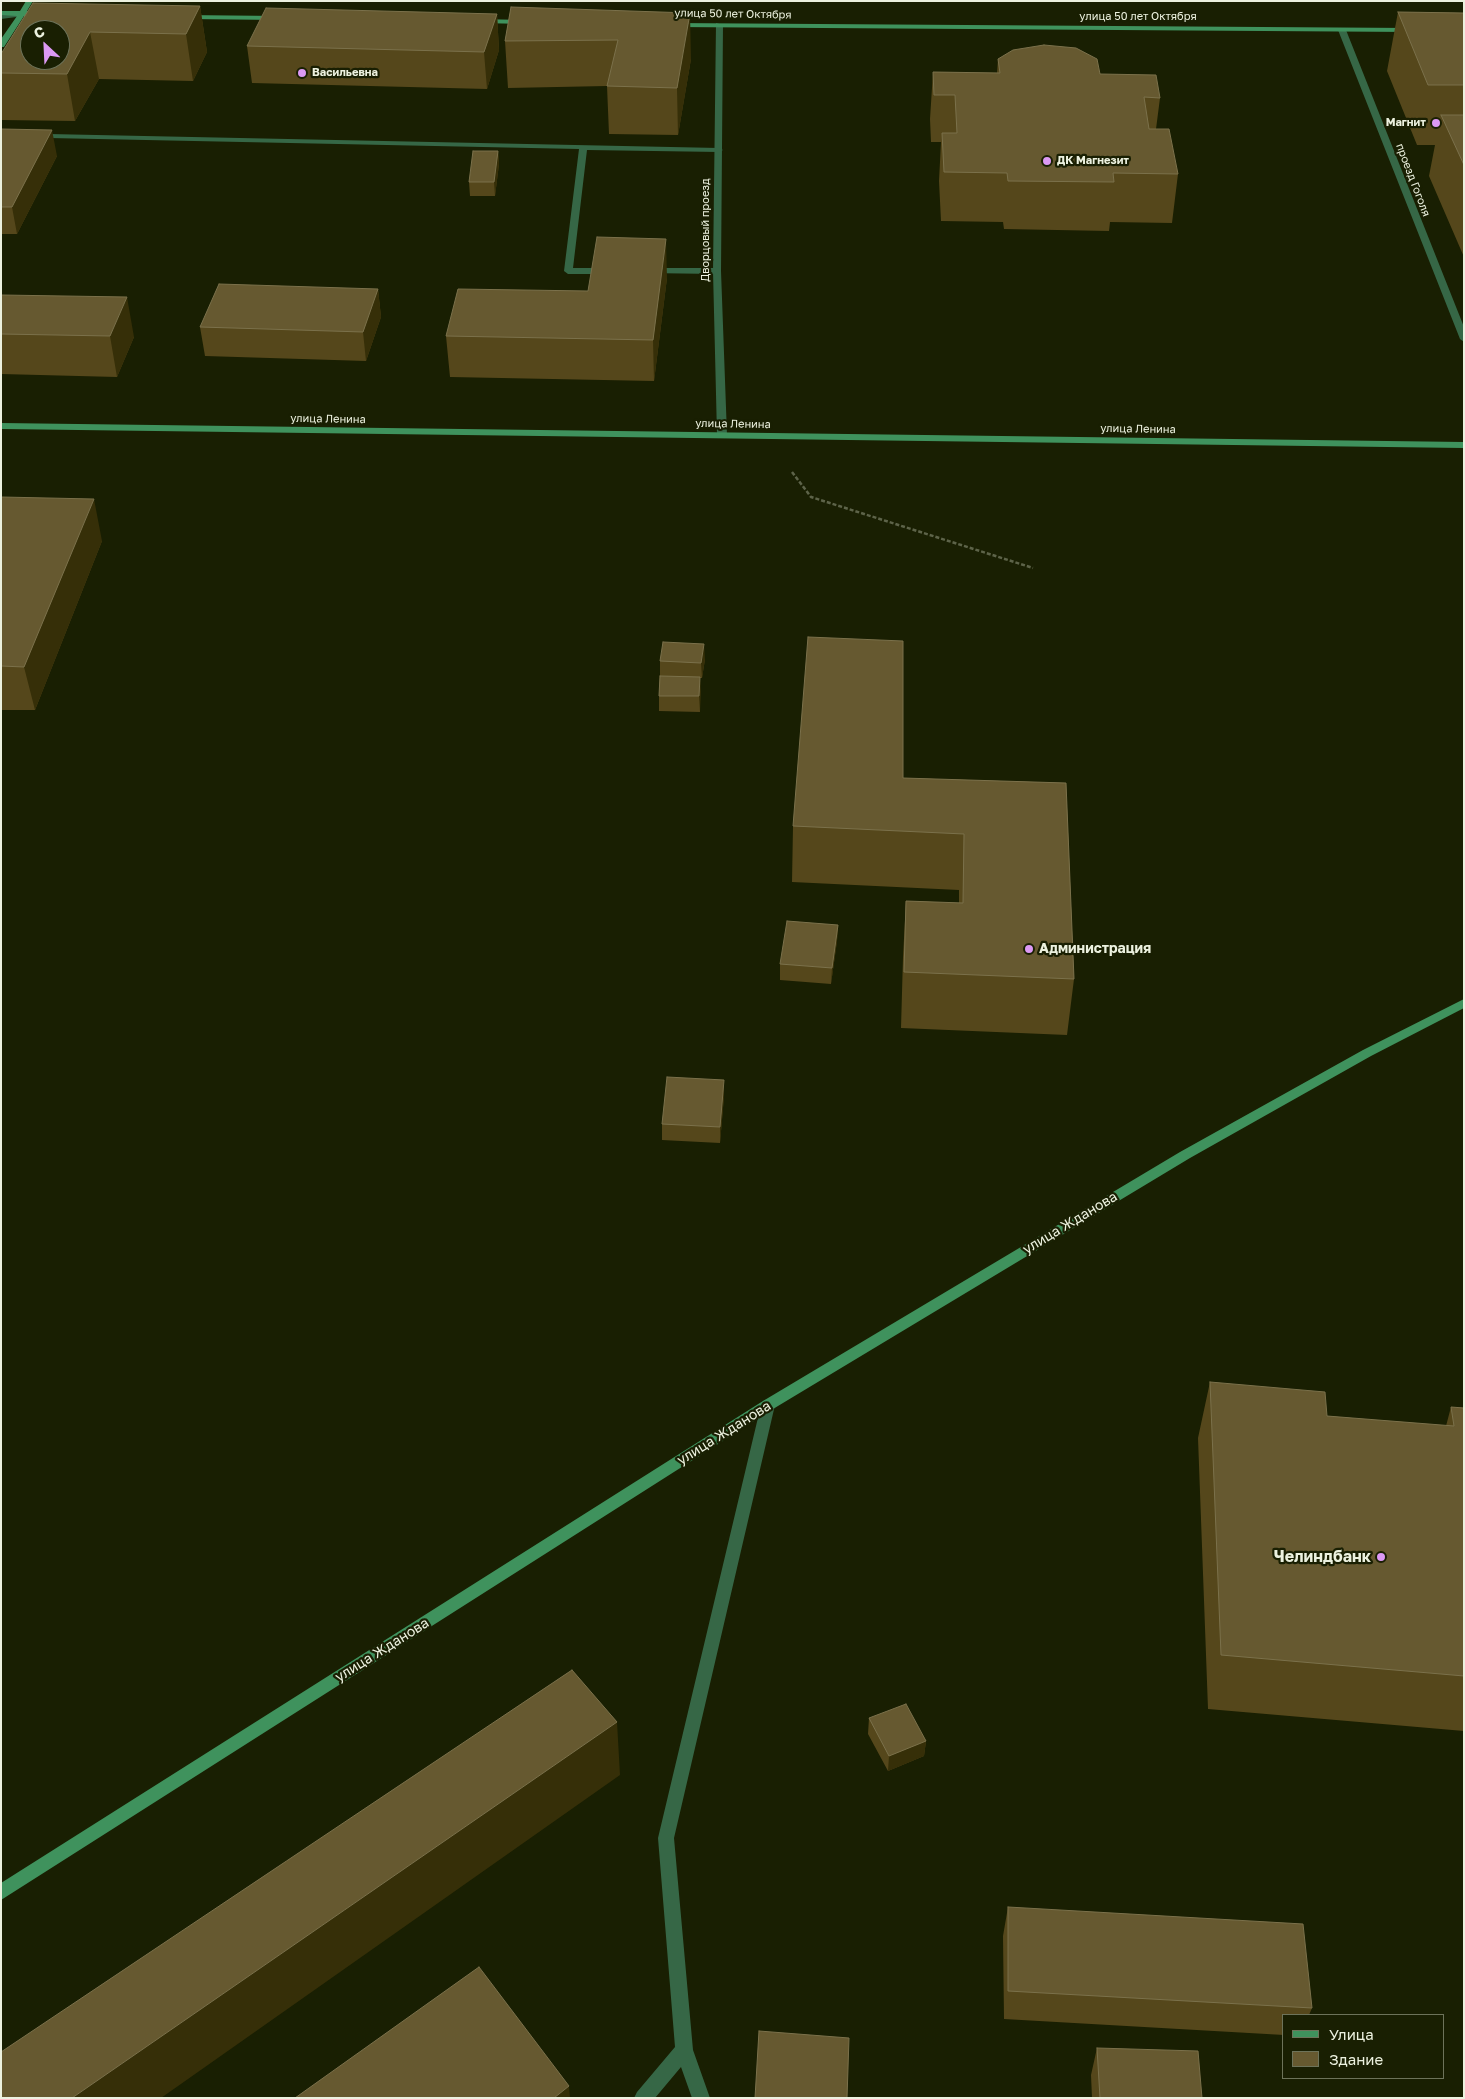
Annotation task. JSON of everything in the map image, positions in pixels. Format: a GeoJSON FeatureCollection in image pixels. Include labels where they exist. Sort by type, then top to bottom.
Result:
{"type":"FeatureCollection","features":[{"type":"Feature","properties":{"kind":"street"},"geometry":{"type":"LineString","coordinates":[[1,45],[30,1]]}},
{"type":"Feature","properties":{"kind":"street"},"geometry":{"type":"LineString","coordinates":[[1,13],[48,14]]}},
{"type":"Feature","properties":{"kind":"street"},"geometry":{"type":"LineString","coordinates":[[1,17],[21,14]]}},
{"type":"Feature","properties":{"kind":"street"},"geometry":{"type":"LineString","coordinates":[[182,16],[291,18]]}},
{"type":"Feature","properties":{"kind":"street"},"geometry":{"type":"LineString","coordinates":[[470,21],[530,22]]}},
{"type":"Feature","properties":{"kind":"street","name":"улица 50 лет Октября"},"geometry":{"type":"LineString","coordinates":[[669,25],[1417,30]]}},
{"type":"Feature","properties":{"kind":"street","name":"Дворцовый проезд"},"geometry":{"type":"LineString","coordinates":[[719,26],[717,271],[722,435]]}},
{"type":"Feature","properties":{"kind":"street","name":"проезд Гоголя"},"geometry":{"type":"LineString","coordinates":[[1342,30],[1464,338]]}},
{"type":"Feature","properties":{"kind":"street"},"geometry":{"type":"LineString","coordinates":[[1,135],[583,149],[719,150]]}},
{"type":"Feature","properties":{"kind":"street"},"geometry":{"type":"LineString","coordinates":[[583,149],[568,271],[618,271]]}},
{"type":"Feature","properties":{"kind":"street"},"geometry":{"type":"LineString","coordinates":[[638,271],[717,271]]}},
{"type":"Feature","properties":{"kind":"street","name":"улица Ленина"},"geometry":{"type":"LineString","coordinates":[[1,426],[1464,445]]}},
{"type":"Feature","properties":{"kind":"street","name":"улица Жданова"},"geometry":{"type":"LineString","coordinates":[[1,1892],[768,1405],[1185,1155],[1366,1053],[1464,1003]]}},
{"type":"Feature","properties":{"kind":"street"},"geometry":{"type":"LineString","coordinates":[[701,2098],[684,2050],[666,1838],[768,1405]]}},
{"type":"Feature","properties":{"kind":"street"},"geometry":{"type":"LineString","coordinates":[[643,2098],[684,2050]]}},
{"type":"Feature","properties":{"kind":"path"},"geometry":{"type":"LineString","coordinates":[[791,471],[811,497],[1033,568]]}},
{"type":"Feature","properties":{"kind":"building"},"geometry":{"type":"Polygon","coordinates":[[[33,3],[200,6],[186,34],[90,32],[70,69],[70,20],[22,20],[33,3]]]}},
{"type":"Feature","properties":{"kind":"building"},"geometry":{"type":"Polygon","coordinates":[[[511,7],[690,13],[677,88],[607,86],[618,40],[505,41],[511,7]]]}},
{"type":"Feature","properties":{"kind":"building"},"geometry":{"type":"Polygon","coordinates":[[[266,8],[497,14],[484,52],[247,46],[266,8]]]}},
{"type":"Feature","properties":{"kind":"building"},"geometry":{"type":"Polygon","coordinates":[[[1398,12],[1464,13],[1464,85],[1428,85],[1398,12]]]}},
{"type":"Feature","properties":{"kind":"building"},"geometry":{"type":"Polygon","coordinates":[[[20,24],[20,70],[69,70],[67,74],[1,73],[1,54],[20,24]]]}},
{"type":"Feature","properties":{"kind":"building"},"geometry":{"type":"Polygon","coordinates":[[[1044,45],[1076,48],[1097,59],[1100,74],[1156,75],[1160,98],[1144,97],[1149,129],[1169,129],[1178,174],[1113,173],[1114,182],[1008,181],[1007,173],[944,172],[942,133],[957,133],[955,95],[934,95],[933,72],[1000,73],[998,59],[1013,50],[1044,45]]]}},
{"type":"Feature","properties":{"kind":"building"},"geometry":{"type":"Polygon","coordinates":[[[1441,115],[1464,115],[1464,165],[1441,115]]]}},
{"type":"Feature","properties":{"kind":"building"},"geometry":{"type":"Polygon","coordinates":[[[1,129],[52,130],[12,207],[1,207],[1,129]]]}},
{"type":"Feature","properties":{"kind":"building"},"geometry":{"type":"Polygon","coordinates":[[[473,151],[498,151],[494,182],[469,182],[473,151]]]}},
{"type":"Feature","properties":{"kind":"building"},"geometry":{"type":"Polygon","coordinates":[[[597,237],[666,239],[653,340],[446,336],[458,289],[588,291],[597,237]]]}},
{"type":"Feature","properties":{"kind":"building"},"geometry":{"type":"Polygon","coordinates":[[[219,284],[378,289],[363,332],[200,327],[219,284]]]}},
{"type":"Feature","properties":{"kind":"building"},"geometry":{"type":"Polygon","coordinates":[[[1,295],[127,297],[110,336],[1,334],[1,295]]]}},
{"type":"Feature","properties":{"kind":"building"},"geometry":{"type":"Polygon","coordinates":[[[1,497],[94,499],[24,667],[1,666],[1,497]]]}},
{"type":"Feature","properties":{"kind":"building"},"geometry":{"type":"Polygon","coordinates":[[[808,637],[903,641],[903,778],[1066,783],[1074,979],[904,972],[906,901],[963,903],[964,834],[793,826],[808,637]]]}},
{"type":"Feature","properties":{"kind":"building"},"geometry":{"type":"Polygon","coordinates":[[[663,642],[704,644],[701,663],[660,661],[663,642]]]}},
{"type":"Feature","properties":{"kind":"building"},"geometry":{"type":"Polygon","coordinates":[[[660,676],[700,677],[699,696],[659,696],[660,676]]]}},
{"type":"Feature","properties":{"kind":"building"},"geometry":{"type":"Polygon","coordinates":[[[787,921],[838,925],[832,968],[780,964],[787,921]]]}},
{"type":"Feature","properties":{"kind":"building"},"geometry":{"type":"Polygon","coordinates":[[[667,1077],[724,1080],[720,1127],[662,1124],[667,1077]]]}},
{"type":"Feature","properties":{"kind":"building"},"geometry":{"type":"Polygon","coordinates":[[[1210,1382],[1325,1392],[1327,1416],[1454,1426],[1451,1407],[1464,1408],[1464,1676],[1221,1655],[1210,1382]]]}},
{"type":"Feature","properties":{"kind":"building"},"geometry":{"type":"Polygon","coordinates":[[[572,1670],[617,1722],[72,2098],[1,2098],[1,2052],[572,1670]]]}},
{"type":"Feature","properties":{"kind":"building"},"geometry":{"type":"Polygon","coordinates":[[[906,1704],[926,1741],[889,1756],[869,1718],[906,1704]]]}},
{"type":"Feature","properties":{"kind":"building"},"geometry":{"type":"Polygon","coordinates":[[[1008,1907],[1303,1924],[1312,2008],[1008,1991],[1008,1907]]]}},
{"type":"Feature","properties":{"kind":"building"},"geometry":{"type":"Polygon","coordinates":[[[479,1967],[569,2086],[554,2098],[295,2098],[479,1967]]]}},
{"type":"Feature","properties":{"kind":"building"},"geometry":{"type":"Polygon","coordinates":[[[759,2031],[849,2038],[847,2098],[755,2098],[759,2031]]]}},
{"type":"Feature","properties":{"kind":"building"},"geometry":{"type":"Polygon","coordinates":[[[1097,2048],[1198,2051],[1202,2098],[1100,2098],[1097,2048]]]}},
{"type":"Feature","properties":{"kind":"place","name":"Васильевна"},"geometry":{"type":"Point","coordinates":[302,73]}},
{"type":"Feature","properties":{"kind":"place","name":"Магнит"},"geometry":{"type":"Point","coordinates":[1436,123]}},
{"type":"Feature","properties":{"kind":"place","name":"ДК Магнезит"},"geometry":{"type":"Point","coordinates":[1047,161]}},
{"type":"Feature","properties":{"kind":"place","name":"Администрация"},"geometry":{"type":"Point","coordinates":[1029,949]}},
{"type":"Feature","properties":{"kind":"place","name":"Челиндбанк"},"geometry":{"type":"Point","coordinates":[1381,1557]}}]}
